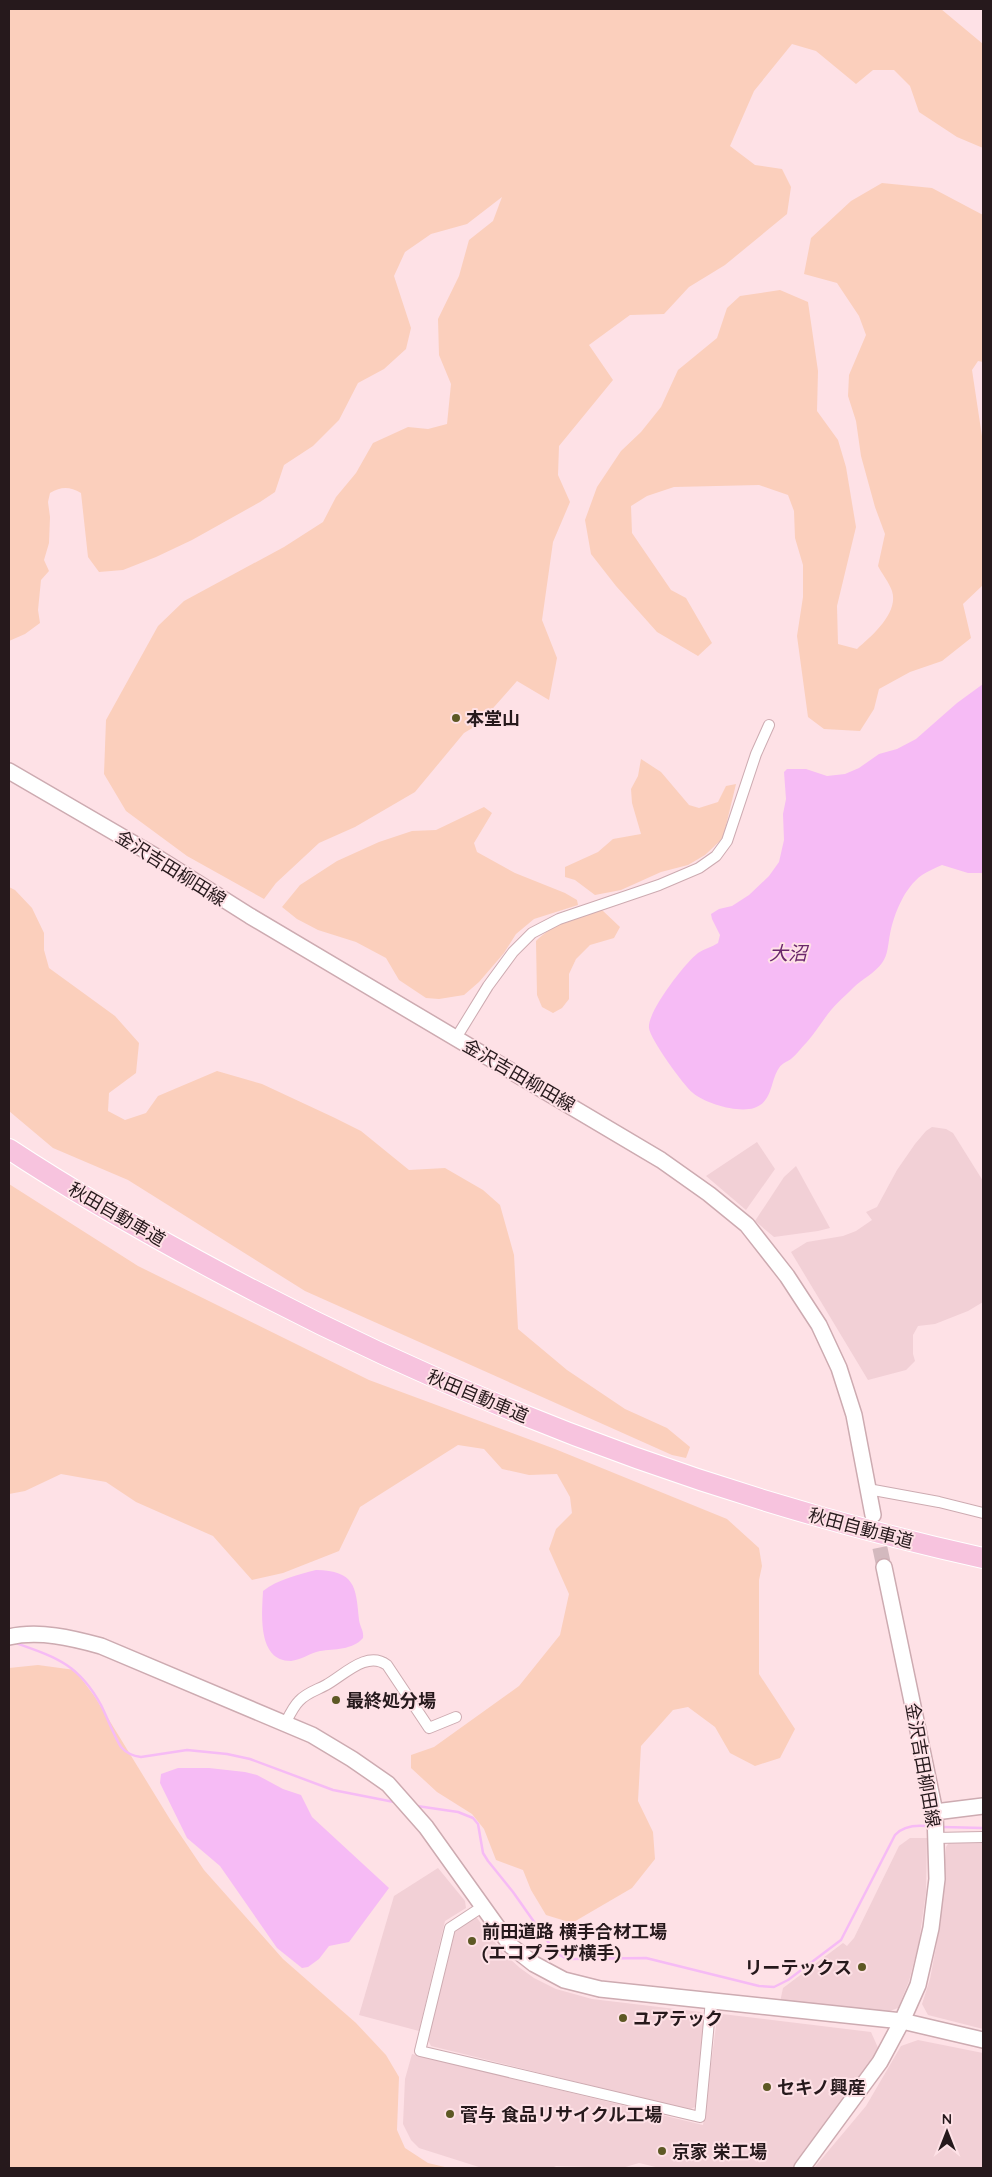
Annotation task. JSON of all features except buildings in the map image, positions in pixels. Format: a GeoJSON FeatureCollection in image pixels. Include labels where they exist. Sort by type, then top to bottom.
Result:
{"type":"FeatureCollection","features":[{"type":"Feature","properties":{"kind":"highway","name":"秋田自動車道"},"geometry":{"type":"LineString","coordinates":[[9,1149],[107,1210],[203,1264],[292,1311],[454,1387],[598,1444],[704,1481],[846,1524],[983,1558]]}},
{"type":"Feature","properties":{"kind":"highway","name":"秋田自動車道"},"geometry":{"type":"LineString","coordinates":[[9,1164],[100,1221],[277,1318],[448,1398],[620,1466],[700,1494],[862,1542],[983,1572]]}},
{"type":"Feature","properties":{"kind":"main road","name":"金沢吉田柳田線"},"geometry":{"type":"LineString","coordinates":[[9,771],[155,856],[250,916],[661,1160],[709,1194],[747,1225],[786,1276],[819,1325],[839,1368],[854,1415],[873,1514]]}},
{"type":"Feature","properties":{"kind":"main road","name":"金沢吉田柳田線"},"geometry":{"type":"LineString","coordinates":[[802,2168],[880,2062],[902,2021],[918,1985],[931,1928],[937,1879],[935,1812],[884,1567]]}},
{"type":"Feature","properties":{"kind":"main road"},"geometry":{"type":"LineString","coordinates":[[10,1637],[65,1636],[101,1646],[312,1735],[352,1759],[388,1784],[426,1827],[511,1946],[534,1964],[564,1980],[600,1989],[902,2021],[983,2040]]}},
{"type":"Feature","properties":{"kind":"main road"},"geometry":{"type":"LineString","coordinates":[[935,1812],[983,1806]]}},
{"type":"Feature","properties":{"kind":"street"},"geometry":{"type":"LineString","coordinates":[[456,1038],[488,986],[513,952],[532,933],[559,919],[659,885],[699,868],[716,856],[727,841],[756,754],[769,725]]}},
{"type":"Feature","properties":{"kind":"street"},"geometry":{"type":"LineString","coordinates":[[868,1489],[939,1502],[983,1513]]}},
{"type":"Feature","properties":{"kind":"street"},"geometry":{"type":"LineString","coordinates":[[285,1724],[298,1701],[304,1696],[327,1684],[354,1666],[375,1660],[387,1665],[429,1728],[456,1717]]}},
{"type":"Feature","properties":{"kind":"street"},"geometry":{"type":"LineString","coordinates":[[935,1838],[983,1837]]}},
{"type":"Feature","properties":{"kind":"street"},"geometry":{"type":"LineString","coordinates":[[482,1907],[450,1928],[420,2051],[700,2117],[711,2000]]}},
{"type":"Feature","properties":{"kind":"shaded area"},"geometry":{"type":"Polygon","coordinates":[[[9,9],[941,9],[983,44],[983,148],[957,137],[919,112],[910,86],[894,70],[873,70],[856,84],[816,51],[792,44],[754,91],[730,146],[755,165],[782,169],[791,187],[787,214],[725,265],[689,287],[664,314],[630,315],[589,345],[613,380],[559,446],[558,475],[570,502],[553,542],[542,620],[557,658],[549,700],[517,681],[479,724],[464,733],[415,792],[355,827],[319,843],[276,883],[264,899],[187,856],[126,811],[104,774],[106,720],[158,626],[184,601],[284,547],[323,522],[336,497],[356,473],[373,443],[408,427],[428,429],[447,424],[451,384],[439,355],[438,319],[459,276],[469,240],[493,221],[502,197],[467,224],[431,234],[405,252],[394,276],[411,328],[406,349],[384,369],[358,383],[339,420],[313,446],[284,465],[275,492],[260,502],[192,540],[156,557],[123,570],[99,572],[88,557],[81,493],[66,488],[50,493],[48,502],[50,517],[49,543],[44,560],[49,571],[41,580],[38,610],[40,623],[25,634],[9,641],[9,9]]]}},
{"type":"Feature","properties":{"kind":"shaded area"},"geometry":{"type":"Polygon","coordinates":[[[882,183],[932,188],[983,215],[983,362],[978,361],[972,370],[983,443],[983,585],[963,604],[971,638],[942,661],[910,672],[879,689],[874,709],[860,731],[824,729],[808,717],[797,636],[803,597],[803,565],[795,538],[794,511],[788,495],[759,485],[674,487],[647,496],[631,506],[632,533],[671,590],[686,598],[712,643],[698,656],[657,632],[616,586],[591,554],[585,520],[597,487],[621,451],[641,432],[661,407],[678,370],[717,338],[727,308],[740,296],[780,290],[808,302],[818,371],[817,411],[838,440],[846,467],[856,527],[837,606],[838,644],[857,649],[877,631],[892,608],[893,599],[891,588],[878,566],[885,534],[875,507],[861,456],[856,421],[848,396],[849,375],[866,335],[859,316],[837,283],[804,274],[811,238],[851,201],[882,183]]]}},
{"type":"Feature","properties":{"kind":"shaded area"},"geometry":{"type":"Polygon","coordinates":[[[641,759],[661,772],[689,805],[699,808],[718,802],[726,786],[736,784],[723,838],[705,855],[688,865],[661,872],[621,890],[595,895],[575,880],[565,877],[565,867],[598,852],[613,839],[641,834],[632,803],[631,789],[638,776],[641,759]]]}},
{"type":"Feature","properties":{"kind":"shaded area"},"geometry":{"type":"Polygon","coordinates":[[[484,807],[492,813],[474,843],[477,852],[515,873],[565,893],[577,900],[578,905],[534,919],[516,934],[504,953],[479,982],[464,995],[439,999],[426,998],[399,980],[386,958],[356,942],[318,930],[297,919],[282,907],[300,885],[337,861],[379,842],[412,831],[436,830],[484,807]]]}},
{"type":"Feature","properties":{"kind":"shaded area"},"geometry":{"type":"Polygon","coordinates":[[[9,887],[15,890],[32,908],[44,933],[44,950],[49,968],[115,1016],[139,1043],[136,1073],[109,1093],[108,1111],[125,1120],[146,1113],[158,1096],[217,1071],[262,1084],[361,1131],[409,1170],[445,1168],[483,1190],[500,1205],[514,1255],[518,1329],[567,1370],[625,1409],[667,1428],[690,1447],[686,1458],[672,1455],[305,1291],[128,1180],[53,1148],[9,1111],[9,887]]]}},
{"type":"Feature","properties":{"kind":"shaded area"},"geometry":{"type":"Polygon","coordinates":[[[602,910],[620,927],[614,938],[590,945],[576,959],[569,974],[569,999],[562,1008],[553,1013],[542,1007],[537,995],[536,941],[558,925],[602,910]]]}},
{"type":"Feature","properties":{"kind":"shaded area"},"geometry":{"type":"Polygon","coordinates":[[[932,1127],[946,1129],[953,1133],[983,1181],[983,1302],[968,1311],[935,1324],[918,1326],[913,1335],[915,1361],[906,1370],[868,1380],[791,1252],[807,1242],[843,1236],[856,1231],[872,1220],[866,1212],[877,1207],[897,1170],[915,1144],[932,1127]]]}},
{"type":"Feature","properties":{"kind":"shaded area"},"geometry":{"type":"Polygon","coordinates":[[[757,1142],[775,1169],[746,1210],[706,1176],[757,1142]]]}},
{"type":"Feature","properties":{"kind":"shaded area"},"geometry":{"type":"Polygon","coordinates":[[[796,1166],[830,1228],[774,1237],[755,1221],[784,1177],[796,1166]]]}},
{"type":"Feature","properties":{"kind":"shaded area"},"geometry":{"type":"Polygon","coordinates":[[[9,1184],[138,1266],[369,1380],[555,1449],[727,1519],[759,1548],[762,1566],[759,1580],[759,1674],[795,1729],[780,1758],[755,1766],[730,1753],[715,1727],[688,1707],[673,1710],[641,1746],[638,1801],[653,1832],[655,1859],[632,1888],[572,1923],[546,1915],[531,1890],[523,1870],[496,1860],[484,1829],[472,1814],[437,1792],[411,1768],[411,1755],[434,1747],[519,1686],[560,1635],[569,1594],[549,1549],[556,1529],[572,1513],[570,1497],[557,1474],[529,1475],[502,1469],[484,1449],[458,1445],[360,1507],[339,1551],[283,1573],[252,1580],[213,1536],[136,1502],[106,1482],[61,1474],[25,1491],[9,1494],[9,1184]]]}},
{"type":"Feature","properties":{"kind":"shaded area"},"geometry":{"type":"Polygon","coordinates":[[[38,1665],[75,1670],[95,1697],[171,1821],[204,1870],[283,1959],[356,2023],[386,2055],[399,2077],[397,2130],[405,2148],[428,2163],[449,2168],[9,2168],[9,1668],[38,1665]]]}},
{"type":"Feature","properties":{"kind":"shaded area"},"geometry":{"type":"Polygon","coordinates":[[[910,1838],[927,1838],[926,1892],[919,1942],[909,1981],[898,2008],[887,2012],[780,2002],[783,1988],[843,1943],[847,1946],[854,1938],[899,1846],[910,1838]]]}},
{"type":"Feature","properties":{"kind":"shaded area"},"geometry":{"type":"Polygon","coordinates":[[[983,1839],[983,2029],[928,2015],[922,2004],[930,1979],[940,1926],[946,1847],[950,1841],[983,1839]]]}},
{"type":"Feature","properties":{"kind":"shaded area"},"geometry":{"type":"Polygon","coordinates":[[[438,1868],[465,1901],[466,1908],[445,1921],[419,2031],[359,2015],[394,1896],[438,1868]]]}},
{"type":"Feature","properties":{"kind":"shaded area"},"geometry":{"type":"Polygon","coordinates":[[[470,1917],[477,1918],[502,1952],[520,1968],[534,1978],[556,1989],[592,1999],[701,2012],[704,2016],[695,2107],[689,2110],[431,2046],[428,2040],[456,1928],[470,1917]]]}},
{"type":"Feature","properties":{"kind":"shaded area"},"geometry":{"type":"Polygon","coordinates":[[[722,2014],[871,2032],[879,2050],[794,2168],[660,2168],[639,2163],[622,2168],[556,2166],[552,2168],[482,2168],[419,2148],[411,2140],[403,2124],[405,2079],[412,2054],[703,2125],[717,2018],[722,2014]]]}},
{"type":"Feature","properties":{"kind":"shaded area"},"geometry":{"type":"Polygon","coordinates":[[[918,2040],[983,2053],[983,2168],[814,2168],[866,2106],[901,2046],[918,2040]]]}},
{"type":"Feature","properties":{"kind":"water","name":"大沼"},"geometry":{"type":"Polygon","coordinates":[[[983,684],[983,873],[968,873],[942,865],[916,880],[905,894],[897,910],[887,953],[882,963],[838,1002],[797,1053],[780,1066],[768,1096],[760,1105],[747,1109],[731,1108],[706,1101],[693,1093],[661,1052],[651,1034],[649,1028],[650,1021],[668,988],[692,958],[718,943],[720,935],[711,914],[719,909],[732,906],[749,895],[769,876],[779,862],[784,840],[783,814],[786,799],[784,772],[787,769],[806,769],[827,776],[845,774],[859,768],[879,754],[897,749],[916,739],[957,703],[983,684]]]}},
{"type":"Feature","properties":{"kind":"water"},"geometry":{"type":"Polygon","coordinates":[[[316,1570],[339,1573],[351,1583],[357,1598],[363,1638],[349,1647],[320,1651],[291,1661],[280,1659],[272,1653],[267,1645],[264,1634],[262,1623],[263,1591],[282,1580],[316,1570]]]}},
{"type":"Feature","properties":{"kind":"water"},"geometry":{"type":"Polygon","coordinates":[[[178,1768],[209,1768],[245,1772],[257,1775],[283,1789],[301,1795],[312,1817],[389,1888],[349,1942],[329,1946],[319,1959],[308,1967],[302,1968],[277,1948],[220,1866],[187,1838],[160,1783],[161,1774],[178,1768]]]}},
{"type":"Feature","properties":{"kind":"waterway"},"geometry":{"type":"LineString","coordinates":[[13,1642],[53,1657],[74,1671],[92,1691],[101,1705],[121,1747],[130,1754],[141,1757],[187,1750],[227,1754],[250,1759],[333,1790],[394,1802]]}},
{"type":"Feature","properties":{"kind":"waterway"},"geometry":{"type":"LineString","coordinates":[[417,1806],[458,1812],[473,1818],[478,1824],[483,1853],[488,1861],[513,1892],[556,1953],[567,1959],[646,1958],[759,1986],[774,1987],[788,1980],[841,1940],[895,1835],[909,1827],[926,1826]]}},
{"type":"Feature","properties":{"kind":"waterway"},"geometry":{"type":"LineString","coordinates":[[943,1827],[983,1828]]}},
{"type":"Feature","properties":{"kind":"tunnel"},"geometry":{"type":"LineString","coordinates":[[875,1525],[884,1567]]}},
{"type":"Feature","properties":{"kind":"place","name":"本堂山"},"geometry":{"type":"Point","coordinates":[456,718]}},
{"type":"Feature","properties":{"kind":"place","name":"最終処分場"},"geometry":{"type":"Point","coordinates":[336,1700]}},
{"type":"Feature","properties":{"kind":"place","name":"前田道路 横手合材工場 (エコプラザ横手)"},"geometry":{"type":"Point","coordinates":[472,1941]}},
{"type":"Feature","properties":{"kind":"place","name":"リーテックス"},"geometry":{"type":"Point","coordinates":[862,1967]}},
{"type":"Feature","properties":{"kind":"place","name":"ユアテック"},"geometry":{"type":"Point","coordinates":[623,2018]}},
{"type":"Feature","properties":{"kind":"place","name":"セキノ興産"},"geometry":{"type":"Point","coordinates":[767,2087]}},
{"type":"Feature","properties":{"kind":"place","name":"菅与 食品リサイクル工場"},"geometry":{"type":"Point","coordinates":[450,2114]}},
{"type":"Feature","properties":{"kind":"place","name":"京家 栄工場"},"geometry":{"type":"Point","coordinates":[662,2151]}}]}
